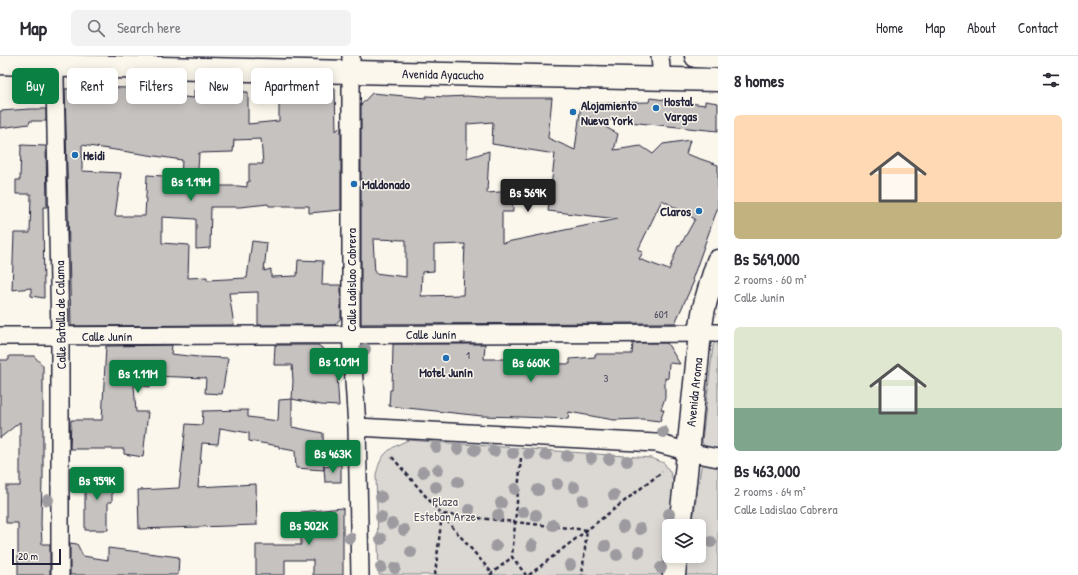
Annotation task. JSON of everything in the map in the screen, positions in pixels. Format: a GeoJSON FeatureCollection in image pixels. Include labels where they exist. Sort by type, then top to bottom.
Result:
{"type":"FeatureCollection","features":[{"type":"Feature","properties":{"kind":"main road"},"geometry":{"type":"LineString","coordinates":[[696,56],[718,57]]}},
{"type":"Feature","properties":{"kind":"main road","name":"Avenida Ayacucho"},"geometry":{"type":"LineString","coordinates":[[0,62],[56,60],[351,64],[662,79],[718,80]]}},
{"type":"Feature","properties":{"kind":"main road","name":"Avenida Aroma"},"geometry":{"type":"LineString","coordinates":[[681,519],[686,481],[687,452],[709,333],[704,308],[718,261]]}},
{"type":"Feature","properties":{"kind":"main road"},"geometry":{"type":"LineString","coordinates":[[674,575],[675,563]]}},
{"type":"Feature","properties":{"kind":"street"},"geometry":{"type":"LineString","coordinates":[[660,56],[662,79]]}},
{"type":"Feature","properties":{"kind":"street","name":"Calle Batalla de Calama"},"geometry":{"type":"LineString","coordinates":[[56,60],[60,336],[60,575]]}},
{"type":"Feature","properties":{"kind":"street","name":"Calle Ladislao Cabrera"},"geometry":{"type":"LineString","coordinates":[[351,64],[351,334],[357,427],[360,575]]}},
{"type":"Feature","properties":{"kind":"street","name":"Calle Junín"},"geometry":{"type":"LineString","coordinates":[[0,336],[709,333]]}},
{"type":"Feature","properties":{"kind":"street"},"geometry":{"type":"LineString","coordinates":[[357,427],[656,443],[687,452],[718,458]]}},
{"type":"Feature","properties":{"kind":"path"},"geometry":{"type":"LineString","coordinates":[[392,456],[491,574],[512,557]]}},
{"type":"Feature","properties":{"kind":"path"},"geometry":{"type":"LineString","coordinates":[[521,458],[512,557],[526,575]]}},
{"type":"Feature","properties":{"kind":"path"},"geometry":{"type":"LineString","coordinates":[[529,575],[662,472]]}},
{"type":"Feature","properties":{"kind":"path"},"geometry":{"type":"LineString","coordinates":[[442,514],[587,530]]}},
{"type":"Feature","properties":{"kind":"path"},"geometry":{"type":"LineString","coordinates":[[434,575],[442,514]]}},
{"type":"Feature","properties":{"kind":"path"},"geometry":{"type":"LineString","coordinates":[[582,575],[587,530]]}},
{"type":"Feature","properties":{"kind":"green space"},"geometry":{"type":"Polygon","coordinates":[[[718,340],[718,450],[710,449],[704,446],[702,441],[713,346],[718,340]]]}},
{"type":"Feature","properties":{"kind":"green space","name":"Plaza Esteban Arze"},"geometry":{"type":"Polygon","coordinates":[[[408,440],[651,458],[664,463],[670,472],[675,485],[670,519],[662,519],[662,563],[664,563],[662,575],[379,575],[376,475],[379,464],[385,454],[408,440]]]}},
{"type":"Feature","properties":{"kind":"green space"},"geometry":{"type":"Polygon","coordinates":[[[703,464],[718,466],[718,575],[685,575],[687,563],[706,563],[706,519],[693,519],[701,467],[703,464]]]}},
{"type":"Feature","properties":{"kind":"building"},"geometry":{"type":"Polygon","coordinates":[[[118,88],[126,88],[126,104],[187,104],[187,97],[194,98],[194,90],[195,104],[243,104],[244,91],[248,92],[248,124],[279,121],[279,104],[333,104],[333,88],[335,88],[336,131],[341,126],[341,210],[309,213],[309,206],[269,206],[268,204],[240,207],[211,207],[210,248],[196,249],[196,219],[162,217],[162,243],[189,245],[188,278],[207,277],[207,280],[247,278],[252,241],[267,243],[264,271],[271,269],[271,277],[297,276],[298,260],[323,261],[322,285],[341,285],[341,318],[335,325],[258,325],[258,292],[229,293],[234,325],[71,326],[65,89],[67,89],[67,104],[118,104],[118,88]],[[261,139],[234,140],[233,152],[199,153],[197,186],[247,187],[247,182],[249,182],[249,164],[263,164],[261,139]],[[82,145],[82,171],[121,173],[115,216],[145,216],[147,175],[181,177],[182,160],[82,145]]]}},
{"type":"Feature","properties":{"kind":"building"},"geometry":{"type":"Polygon","coordinates":[[[372,93],[426,98],[426,96],[467,96],[493,98],[552,98],[548,138],[575,150],[581,104],[649,102],[650,98],[705,105],[705,101],[718,103],[718,131],[589,118],[618,134],[614,150],[641,146],[653,154],[663,144],[690,140],[686,154],[718,165],[718,207],[692,280],[694,281],[675,323],[361,324],[361,105],[372,93]],[[493,122],[467,124],[467,158],[489,151],[487,193],[512,191],[513,212],[502,212],[502,243],[618,219],[548,211],[555,154],[492,144],[493,122]],[[662,200],[638,250],[643,252],[639,259],[669,270],[678,246],[680,246],[695,219],[662,200]],[[373,239],[375,273],[406,277],[406,240],[373,239]],[[465,244],[434,245],[434,271],[422,272],[421,296],[463,295],[465,244]]]}},
{"type":"Feature","properties":{"kind":"building"},"geometry":{"type":"Polygon","coordinates":[[[46,109],[46,121],[30,121],[29,124],[0,128],[0,111],[46,109]]]}},
{"type":"Feature","properties":{"kind":"building"},"geometry":{"type":"Polygon","coordinates":[[[21,145],[46,146],[47,207],[43,207],[44,298],[31,296],[31,288],[12,290],[14,233],[30,233],[31,194],[16,194],[16,180],[20,180],[21,145]]]}},
{"type":"Feature","properties":{"kind":"building"},"geometry":{"type":"Polygon","coordinates":[[[633,343],[667,343],[680,364],[669,363],[668,379],[665,378],[665,398],[661,409],[664,410],[660,421],[642,419],[614,420],[569,412],[568,419],[482,416],[389,406],[390,390],[392,390],[393,344],[485,344],[484,359],[513,359],[513,363],[570,364],[570,359],[595,357],[595,354],[632,354],[633,343]]]}},
{"type":"Feature","properties":{"kind":"building"},"geometry":{"type":"Polygon","coordinates":[[[172,345],[171,354],[228,358],[222,394],[205,393],[206,378],[151,376],[150,387],[134,385],[136,412],[148,412],[143,457],[124,454],[124,449],[70,449],[71,420],[102,420],[106,346],[172,345]]]}},
{"type":"Feature","properties":{"kind":"building"},"geometry":{"type":"Polygon","coordinates":[[[275,345],[318,345],[336,359],[339,406],[321,405],[292,399],[292,365],[274,365],[275,345]]]}},
{"type":"Feature","properties":{"kind":"building"},"geometry":{"type":"Polygon","coordinates":[[[9,356],[34,356],[43,366],[43,479],[41,523],[42,544],[50,544],[50,575],[18,575],[18,523],[6,523],[6,486],[20,486],[20,422],[0,438],[0,360],[9,360],[9,356]]]}},
{"type":"Feature","properties":{"kind":"building"},"geometry":{"type":"Polygon","coordinates":[[[292,399],[292,427],[323,433],[324,470],[296,468],[295,451],[279,448],[279,446],[249,441],[249,433],[220,428],[218,444],[202,443],[198,487],[256,484],[257,525],[139,529],[138,490],[179,488],[186,424],[202,425],[203,411],[248,410],[248,417],[278,421],[279,400],[292,399]]]}},
{"type":"Feature","properties":{"kind":"building"},"geometry":{"type":"Polygon","coordinates":[[[341,464],[341,482],[325,482],[324,467],[341,464]]]}},
{"type":"Feature","properties":{"kind":"building"},"geometry":{"type":"Polygon","coordinates":[[[107,473],[107,484],[112,483],[112,502],[108,502],[108,530],[85,530],[85,474],[107,473]]]}},
{"type":"Feature","properties":{"kind":"building"},"geometry":{"type":"Polygon","coordinates":[[[343,508],[343,575],[313,575],[313,560],[285,560],[285,575],[256,575],[256,545],[301,545],[301,512],[343,508]]]}},
{"type":"Feature","properties":{"kind":"building"},"geometry":{"type":"Polygon","coordinates":[[[70,543],[77,544],[83,556],[108,560],[108,548],[179,557],[178,575],[70,575],[70,543]]]}},
{"type":"Feature","properties":{"kind":"place","name":"Hostal Vargas"},"geometry":{"type":"Point","coordinates":[656,108]}},
{"type":"Feature","properties":{"kind":"place","name":"Alojamiento Nueva York"},"geometry":{"type":"Point","coordinates":[573,112]}},
{"type":"Feature","properties":{"kind":"place","name":"Heidi"},"geometry":{"type":"Point","coordinates":[75,155]}},
{"type":"Feature","properties":{"kind":"place","name":"Maldonado"},"geometry":{"type":"Point","coordinates":[354,184]}},
{"type":"Feature","properties":{"kind":"place","name":"Claros"},"geometry":{"type":"Point","coordinates":[699,211]}},
{"type":"Feature","properties":{"kind":"place","name":"Motel Junín"},"geometry":{"type":"Point","coordinates":[446,358]}}]}
